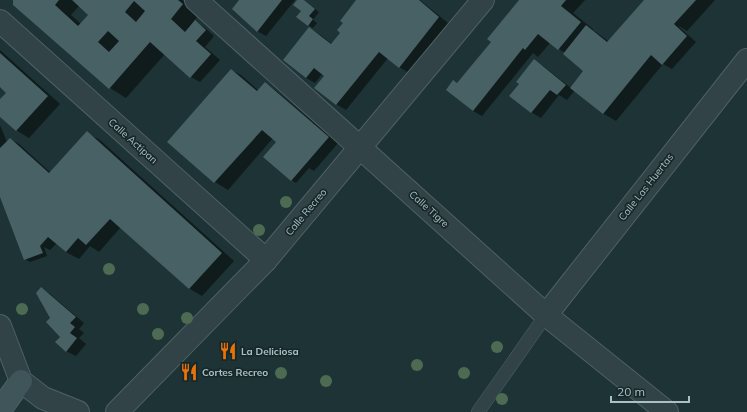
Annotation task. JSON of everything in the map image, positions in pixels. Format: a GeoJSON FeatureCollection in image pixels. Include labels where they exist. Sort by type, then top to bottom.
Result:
{"type":"FeatureCollection","features":[{"type":"Feature","properties":{"kind":"main road"},"geometry":{"type":"LineString","coordinates":[[0,410],[21,381]]}},
{"type":"Feature","properties":{"kind":"street","name":"Calle Tigre"},"geometry":{"type":"LineString","coordinates":[[196,0],[546,314],[667,412]]}},
{"type":"Feature","properties":{"kind":"street","name":"Calle Recreo"},"geometry":{"type":"LineString","coordinates":[[117,412],[266,260],[483,0]]}},
{"type":"Feature","properties":{"kind":"street","name":"Calle Actipan"},"geometry":{"type":"LineString","coordinates":[[0,21],[266,260]]}},
{"type":"Feature","properties":{"kind":"street","name":"Calle Las Huertas"},"geometry":{"type":"LineString","coordinates":[[546,314],[747,60]]}},
{"type":"Feature","properties":{"kind":"street"},"geometry":{"type":"LineString","coordinates":[[0,326],[21,381],[43,398],[78,412]]}},
{"type":"Feature","properties":{"kind":"lane"},"geometry":{"type":"LineString","coordinates":[[478,412],[546,314]]}},
{"type":"Feature","properties":{"kind":"building"},"geometry":{"type":"Polygon","coordinates":[[[13,0],[59,0],[55,5],[78,26],[88,15],[72,0],[178,0],[183,4],[171,19],[185,32],[195,20],[206,30],[196,41],[211,54],[190,78],[150,42],[109,89],[13,5],[13,0]],[[134,1],[125,12],[136,22],[145,11],[134,1]],[[108,31],[98,42],[109,52],[119,41],[108,31]]]}},
{"type":"Feature","properties":{"kind":"building"},"geometry":{"type":"Polygon","coordinates":[[[239,0],[282,0],[257,32],[232,9],[239,0]]]}},
{"type":"Feature","properties":{"kind":"building"},"geometry":{"type":"Polygon","coordinates":[[[297,0],[304,0],[315,9],[309,16],[313,19],[308,26],[296,17],[301,11],[293,5],[297,0]]]}},
{"type":"Feature","properties":{"kind":"building"},"geometry":{"type":"Polygon","coordinates":[[[356,0],[419,0],[439,17],[399,68],[379,52],[336,105],[314,88],[324,76],[314,68],[306,78],[283,60],[309,27],[331,44],[340,33],[337,30],[343,23],[340,21],[356,0]]]}},
{"type":"Feature","properties":{"kind":"building"},"geometry":{"type":"Polygon","coordinates":[[[519,0],[566,0],[561,6],[581,22],[558,50],[538,34],[525,50],[523,48],[473,111],[446,90],[453,80],[457,83],[491,42],[487,39],[519,0]]]}},
{"type":"Feature","properties":{"kind":"building"},"geometry":{"type":"Polygon","coordinates":[[[644,0],[696,0],[674,24],[687,36],[662,65],[651,55],[603,114],[570,88],[583,71],[563,54],[586,25],[607,42],[644,0]]]}},
{"type":"Feature","properties":{"kind":"building"},"geometry":{"type":"Polygon","coordinates":[[[0,53],[48,96],[16,131],[0,117],[0,99],[6,93],[0,87],[0,53]]]}},
{"type":"Feature","properties":{"kind":"building"},"geometry":{"type":"Polygon","coordinates":[[[534,59],[566,85],[557,95],[550,90],[531,113],[509,96],[519,84],[516,82],[534,59]]]}},
{"type":"Feature","properties":{"kind":"building"},"geometry":{"type":"Polygon","coordinates":[[[231,69],[257,91],[265,82],[329,137],[291,181],[263,157],[276,142],[262,130],[214,183],[167,142],[231,69]]]}},
{"type":"Feature","properties":{"kind":"building"},"geometry":{"type":"Polygon","coordinates":[[[87,131],[222,253],[189,289],[110,219],[86,245],[78,238],[66,252],[48,237],[40,246],[43,253],[24,260],[0,197],[0,148],[10,138],[49,173],[87,131]]]}},
{"type":"Feature","properties":{"kind":"building"},"geometry":{"type":"Polygon","coordinates":[[[41,287],[76,317],[70,323],[75,327],[70,333],[77,338],[66,352],[55,342],[60,337],[46,322],[50,318],[36,293],[41,287]]]}},
{"type":"Feature","properties":{"kind":"place","name":"La Deliciosa"},"geometry":{"type":"Point","coordinates":[228,351]}},
{"type":"Feature","properties":{"kind":"place","name":"Cortes Recreo"},"geometry":{"type":"Point","coordinates":[189,372]}}]}
